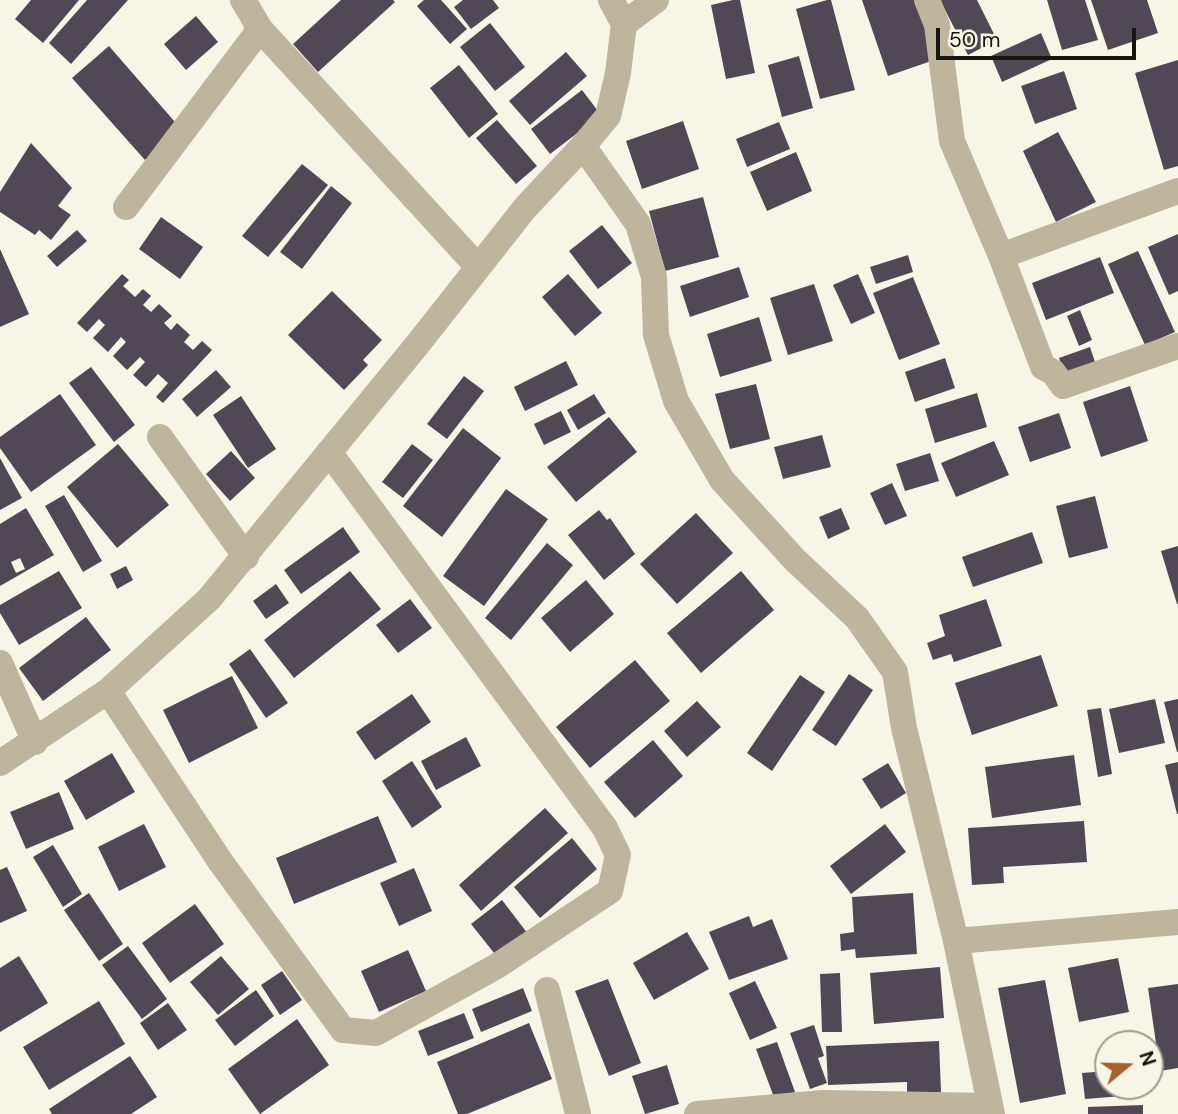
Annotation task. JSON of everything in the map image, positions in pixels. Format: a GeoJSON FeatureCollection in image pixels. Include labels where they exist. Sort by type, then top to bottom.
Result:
{"type":"FeatureCollection","features":[{"type":"Feature","properties":{"kind":"street"},"geometry":{"type":"LineString","coordinates":[[243,0],[260,29],[478,267]]}},
{"type":"Feature","properties":{"kind":"street"},"geometry":{"type":"LineString","coordinates":[[0,763],[108,691],[209,599],[246,557],[525,208],[608,117],[618,74],[624,24],[611,0]]}},
{"type":"Feature","properties":{"kind":"street"},"geometry":{"type":"LineString","coordinates":[[624,24],[656,0]]}},
{"type":"Feature","properties":{"kind":"street"},"geometry":{"type":"LineString","coordinates":[[927,0],[937,25],[952,141],[1002,256],[1043,367],[1053,372],[1063,386],[1178,346]]}},
{"type":"Feature","properties":{"kind":"street"},"geometry":{"type":"LineString","coordinates":[[126,207],[260,29]]}},
{"type":"Feature","properties":{"kind":"street"},"geometry":{"type":"LineString","coordinates":[[583,146],[638,224],[654,277],[656,335],[677,401],[722,480],[795,560],[857,618],[895,672],[904,728],[956,941],[991,1110],[822,1103],[697,1114]]}},
{"type":"Feature","properties":{"kind":"street"},"geometry":{"type":"LineString","coordinates":[[1002,256],[1178,191]]}},
{"type":"Feature","properties":{"kind":"street"},"geometry":{"type":"LineString","coordinates":[[160,437],[246,557]]}},
{"type":"Feature","properties":{"kind":"street"},"geometry":{"type":"LineString","coordinates":[[108,691],[219,861],[343,1030],[376,1033],[497,966],[610,891],[618,855],[605,828],[329,452]]}},
{"type":"Feature","properties":{"kind":"street"},"geometry":{"type":"LineString","coordinates":[[0,663],[35,742]]}},
{"type":"Feature","properties":{"kind":"street"},"geometry":{"type":"LineString","coordinates":[[956,941],[1178,922]]}},
{"type":"Feature","properties":{"kind":"street"},"geometry":{"type":"LineString","coordinates":[[547,990],[578,1114]]}},
{"type":"Feature","properties":{"kind":"building"},"geometry":{"type":"Polygon","coordinates":[[[31,0],[79,0],[43,43],[15,19],[31,0]]]}},
{"type":"Feature","properties":{"kind":"building"},"geometry":{"type":"Polygon","coordinates":[[[87,0],[128,0],[71,64],[49,43],[87,0]]]}},
{"type":"Feature","properties":{"kind":"building"},"geometry":{"type":"Polygon","coordinates":[[[341,0],[395,2],[318,72],[293,44],[341,0]]]}},
{"type":"Feature","properties":{"kind":"building"},"geometry":{"type":"Polygon","coordinates":[[[424,0],[441,0],[467,29],[450,44],[417,6],[424,0]]]}},
{"type":"Feature","properties":{"kind":"building"},"geometry":{"type":"Polygon","coordinates":[[[463,0],[493,0],[499,8],[471,29],[454,7],[463,0]]]}},
{"type":"Feature","properties":{"kind":"building"},"geometry":{"type":"Polygon","coordinates":[[[740,0],[755,73],[726,79],[711,5],[740,0]]]}},
{"type":"Feature","properties":{"kind":"building"},"geometry":{"type":"Polygon","coordinates":[[[831,0],[855,90],[820,99],[796,9],[831,0]]]}},
{"type":"Feature","properties":{"kind":"building"},"geometry":{"type":"Polygon","coordinates":[[[862,0],[917,0],[937,59],[888,76],[862,0]]]}},
{"type":"Feature","properties":{"kind":"building"},"geometry":{"type":"Polygon","coordinates":[[[940,0],[977,0],[997,40],[968,55],[940,0]]]}},
{"type":"Feature","properties":{"kind":"building"},"geometry":{"type":"Polygon","coordinates":[[[1047,0],[1085,0],[1098,40],[1062,50],[1047,0]]]}},
{"type":"Feature","properties":{"kind":"building"},"geometry":{"type":"Polygon","coordinates":[[[1091,0],[1147,0],[1158,33],[1108,50],[1091,0]]]}},
{"type":"Feature","properties":{"kind":"building"},"geometry":{"type":"Polygon","coordinates":[[[196,16],[218,42],[186,70],[164,44],[196,16]]]}},
{"type":"Feature","properties":{"kind":"building"},"geometry":{"type":"Polygon","coordinates":[[[490,23],[525,67],[495,91],[460,47],[490,23]]]}},
{"type":"Feature","properties":{"kind":"building"},"geometry":{"type":"Polygon","coordinates":[[[1041,33],[1052,59],[1002,82],[991,56],[1041,33]]]}},
{"type":"Feature","properties":{"kind":"building"},"geometry":{"type":"Polygon","coordinates":[[[109,46],[181,129],[145,160],[72,78],[109,46]]]}},
{"type":"Feature","properties":{"kind":"building"},"geometry":{"type":"Polygon","coordinates":[[[566,52],[587,76],[530,125],[509,101],[566,52]]]}},
{"type":"Feature","properties":{"kind":"building"},"geometry":{"type":"Polygon","coordinates":[[[799,56],[813,108],[782,117],[768,65],[799,56]]]}},
{"type":"Feature","properties":{"kind":"building"},"geometry":{"type":"Polygon","coordinates":[[[1178,60],[1178,166],[1164,170],[1135,73],[1178,60]]]}},
{"type":"Feature","properties":{"kind":"building"},"geometry":{"type":"Polygon","coordinates":[[[459,65],[498,114],[469,138],[430,88],[459,65]]]}},
{"type":"Feature","properties":{"kind":"building"},"geometry":{"type":"Polygon","coordinates":[[[1064,71],[1077,109],[1035,124],[1021,86],[1064,71]]]}},
{"type":"Feature","properties":{"kind":"building"},"geometry":{"type":"Polygon","coordinates":[[[582,90],[601,115],[550,154],[531,129],[582,90]]]}},
{"type":"Feature","properties":{"kind":"building"},"geometry":{"type":"Polygon","coordinates":[[[497,120],[537,166],[516,184],[476,138],[497,120]]]}},
{"type":"Feature","properties":{"kind":"building"},"geometry":{"type":"Polygon","coordinates":[[[683,121],[699,169],[642,189],[626,141],[683,121]]]}},
{"type":"Feature","properties":{"kind":"building"},"geometry":{"type":"Polygon","coordinates":[[[779,122],[790,149],[747,167],[736,139],[779,122]]]}},
{"type":"Feature","properties":{"kind":"building"},"geometry":{"type":"Polygon","coordinates":[[[1058,132],[1096,202],[1056,222],[1023,151],[1058,132]]]}},
{"type":"Feature","properties":{"kind":"building"},"geometry":{"type":"Polygon","coordinates":[[[31,143],[72,188],[58,206],[71,215],[51,240],[39,230],[35,235],[0,212],[0,192],[31,143]]]}},
{"type":"Feature","properties":{"kind":"building"},"geometry":{"type":"Polygon","coordinates":[[[796,152],[812,191],[767,211],[750,172],[796,152]]]}},
{"type":"Feature","properties":{"kind":"building"},"geometry":{"type":"Polygon","coordinates":[[[302,164],[328,185],[268,257],[242,236],[302,164]]]}},
{"type":"Feature","properties":{"kind":"building"},"geometry":{"type":"Polygon","coordinates":[[[331,186],[352,203],[302,269],[280,252],[331,186]]]}},
{"type":"Feature","properties":{"kind":"building"},"geometry":{"type":"Polygon","coordinates":[[[703,197],[719,257],[665,271],[649,211],[703,197]]]}},
{"type":"Feature","properties":{"kind":"building"},"geometry":{"type":"Polygon","coordinates":[[[161,217],[203,247],[180,279],[139,249],[161,217]]]}},
{"type":"Feature","properties":{"kind":"building"},"geometry":{"type":"Polygon","coordinates":[[[602,225],[632,263],[598,289],[569,251],[602,225]]]}},
{"type":"Feature","properties":{"kind":"building"},"geometry":{"type":"Polygon","coordinates":[[[77,230],[87,241],[57,267],[47,256],[77,230]]]}},
{"type":"Feature","properties":{"kind":"building"},"geometry":{"type":"Polygon","coordinates":[[[1178,234],[1178,291],[1169,295],[1148,247],[1178,234]]]}},
{"type":"Feature","properties":{"kind":"building"},"geometry":{"type":"Polygon","coordinates":[[[0,249],[29,314],[0,327],[0,249]]]}},
{"type":"Feature","properties":{"kind":"building"},"geometry":{"type":"Polygon","coordinates":[[[1138,251],[1175,332],[1145,345],[1108,264],[1138,251]]]}},
{"type":"Feature","properties":{"kind":"building"},"geometry":{"type":"Polygon","coordinates":[[[908,255],[913,272],[876,284],[870,267],[908,255]]]}},
{"type":"Feature","properties":{"kind":"building"},"geometry":{"type":"Polygon","coordinates":[[[1100,257],[1114,293],[1046,320],[1032,283],[1100,257]]]}},
{"type":"Feature","properties":{"kind":"building"},"geometry":{"type":"Polygon","coordinates":[[[739,267],[749,297],[690,317],[680,286],[739,267]]]}},
{"type":"Feature","properties":{"kind":"building"},"geometry":{"type":"Polygon","coordinates":[[[122,274],[129,280],[123,286],[135,297],[143,289],[151,296],[143,305],[151,312],[159,304],[172,316],[164,323],[171,330],[177,323],[190,335],[184,342],[193,350],[202,341],[212,350],[163,403],[156,397],[168,383],[158,374],[146,387],[133,375],[145,362],[140,357],[127,370],[113,356],[126,342],[121,337],[108,352],[93,338],[105,325],[99,319],[87,332],[77,323],[122,274]]]}},
{"type":"Feature","properties":{"kind":"building"},"geometry":{"type":"Polygon","coordinates":[[[568,274],[602,313],[575,336],[542,297],[568,274]]]}},
{"type":"Feature","properties":{"kind":"building"},"geometry":{"type":"Polygon","coordinates":[[[858,274],[875,313],[851,324],[833,285],[858,274]]]}},
{"type":"Feature","properties":{"kind":"building"},"geometry":{"type":"Polygon","coordinates":[[[913,277],[940,344],[899,360],[873,293],[913,277]]]}},
{"type":"Feature","properties":{"kind":"building"},"geometry":{"type":"Polygon","coordinates":[[[814,284],[833,341],[788,355],[770,298],[814,284]]]}},
{"type":"Feature","properties":{"kind":"building"},"geometry":{"type":"Polygon","coordinates":[[[332,291],[382,340],[363,360],[368,365],[344,390],[288,335],[332,291]]]}},
{"type":"Feature","properties":{"kind":"building"},"geometry":{"type":"Polygon","coordinates":[[[1080,310],[1092,340],[1079,346],[1067,316],[1080,310]]]}},
{"type":"Feature","properties":{"kind":"building"},"geometry":{"type":"Polygon","coordinates":[[[759,317],[772,361],[720,377],[707,334],[759,317]]]}},
{"type":"Feature","properties":{"kind":"building"},"geometry":{"type":"Polygon","coordinates":[[[1090,347],[1097,368],[1066,379],[1059,358],[1090,347]]]}},
{"type":"Feature","properties":{"kind":"building"},"geometry":{"type":"Polygon","coordinates":[[[945,358],[955,388],[915,402],[905,372],[945,358]]]}},
{"type":"Feature","properties":{"kind":"building"},"geometry":{"type":"Polygon","coordinates":[[[566,361],[578,385],[525,411],[514,387],[566,361]]]}},
{"type":"Feature","properties":{"kind":"building"},"geometry":{"type":"Polygon","coordinates":[[[91,367],[135,425],[114,442],[69,383],[91,367]]]}},
{"type":"Feature","properties":{"kind":"building"},"geometry":{"type":"Polygon","coordinates":[[[216,370],[231,387],[197,417],[182,399],[216,370]]]}},
{"type":"Feature","properties":{"kind":"building"},"geometry":{"type":"Polygon","coordinates":[[[464,376],[484,391],[447,439],[427,424],[464,376]]]}},
{"type":"Feature","properties":{"kind":"building"},"geometry":{"type":"Polygon","coordinates":[[[756,384],[770,439],[730,449],[715,394],[756,384]]]}},
{"type":"Feature","properties":{"kind":"building"},"geometry":{"type":"Polygon","coordinates":[[[1130,386],[1148,441],[1101,457],[1083,402],[1130,386]]]}},
{"type":"Feature","properties":{"kind":"building"},"geometry":{"type":"Polygon","coordinates":[[[977,393],[987,427],[935,443],[925,409],[977,393]]]}},
{"type":"Feature","properties":{"kind":"building"},"geometry":{"type":"Polygon","coordinates":[[[60,394],[96,445],[31,492],[0,448],[0,437],[60,394]]]}},
{"type":"Feature","properties":{"kind":"building"},"geometry":{"type":"Polygon","coordinates":[[[594,394],[606,413],[578,430],[567,410],[594,394]]]}},
{"type":"Feature","properties":{"kind":"building"},"geometry":{"type":"Polygon","coordinates":[[[241,396],[276,449],[248,468],[213,415],[241,396]]]}},
{"type":"Feature","properties":{"kind":"building"},"geometry":{"type":"Polygon","coordinates":[[[561,411],[571,432],[544,445],[534,424],[561,411]]]}},
{"type":"Feature","properties":{"kind":"building"},"geometry":{"type":"Polygon","coordinates":[[[1059,413],[1071,448],[1030,462],[1018,427],[1059,413]]]}},
{"type":"Feature","properties":{"kind":"building"},"geometry":{"type":"Polygon","coordinates":[[[609,417],[637,452],[576,502],[547,467],[609,417]]]}},
{"type":"Feature","properties":{"kind":"building"},"geometry":{"type":"Polygon","coordinates":[[[463,428],[501,458],[442,537],[403,506],[463,428]]]}},
{"type":"Feature","properties":{"kind":"building"},"geometry":{"type":"Polygon","coordinates":[[[822,435],[831,467],[783,479],[774,447],[822,435]]]}},
{"type":"Feature","properties":{"kind":"building"},"geometry":{"type":"Polygon","coordinates":[[[994,441],[1009,475],[956,497],[941,463],[994,441]]]}},
{"type":"Feature","properties":{"kind":"building"},"geometry":{"type":"Polygon","coordinates":[[[118,444],[169,505],[117,548],[67,487],[118,444]]]}},
{"type":"Feature","properties":{"kind":"building"},"geometry":{"type":"Polygon","coordinates":[[[412,444],[433,460],[403,498],[382,482],[412,444]]]}},
{"type":"Feature","properties":{"kind":"building"},"geometry":{"type":"Polygon","coordinates":[[[231,451],[255,478],[230,501],[206,474],[231,451]]]}},
{"type":"Feature","properties":{"kind":"building"},"geometry":{"type":"Polygon","coordinates":[[[930,453],[939,481],[905,491],[896,464],[930,453]]]}},
{"type":"Feature","properties":{"kind":"building"},"geometry":{"type":"Polygon","coordinates":[[[0,458],[22,498],[0,510],[0,458]]]}},
{"type":"Feature","properties":{"kind":"building"},"geometry":{"type":"Polygon","coordinates":[[[892,483],[907,516],[885,525],[870,493],[892,483]]]}},
{"type":"Feature","properties":{"kind":"building"},"geometry":{"type":"Polygon","coordinates":[[[506,489],[548,519],[484,606],[443,576],[506,489]]]}},
{"type":"Feature","properties":{"kind":"building"},"geometry":{"type":"Polygon","coordinates":[[[64,495],[102,561],[83,572],[45,506],[64,495]]]}},
{"type":"Feature","properties":{"kind":"building"},"geometry":{"type":"Polygon","coordinates":[[[1095,496],[1108,548],[1069,558],[1056,506],[1095,496]]]}},
{"type":"Feature","properties":{"kind":"building"},"geometry":{"type":"Polygon","coordinates":[[[26,508],[54,555],[0,586],[0,524],[26,508]],[[20,558],[11,562],[16,573],[25,569],[20,558]]]}},
{"type":"Feature","properties":{"kind":"building"},"geometry":{"type":"Polygon","coordinates":[[[841,508],[850,529],[828,539],[819,517],[841,508]]]}},
{"type":"Feature","properties":{"kind":"building"},"geometry":{"type":"Polygon","coordinates":[[[599,510],[607,520],[610,518],[635,554],[604,580],[568,535],[599,510]]]}},
{"type":"Feature","properties":{"kind":"building"},"geometry":{"type":"Polygon","coordinates":[[[696,513],[733,553],[677,604],[640,564],[696,513]]]}},
{"type":"Feature","properties":{"kind":"building"},"geometry":{"type":"Polygon","coordinates":[[[343,527],[360,552],[301,594],[284,570],[343,527]]]}},
{"type":"Feature","properties":{"kind":"building"},"geometry":{"type":"Polygon","coordinates":[[[1032,532],[1043,563],[973,587],[962,557],[1032,532]]]}},
{"type":"Feature","properties":{"kind":"building"},"geometry":{"type":"Polygon","coordinates":[[[547,543],[573,565],[511,640],[485,618],[547,543]]]}},
{"type":"Feature","properties":{"kind":"building"},"geometry":{"type":"Polygon","coordinates":[[[1178,546],[1178,604],[1177,604],[1161,551],[1178,546]]]}},
{"type":"Feature","properties":{"kind":"building"},"geometry":{"type":"Polygon","coordinates":[[[126,566],[133,580],[117,589],[110,574],[126,566]]]}},
{"type":"Feature","properties":{"kind":"building"},"geometry":{"type":"Polygon","coordinates":[[[59,571],[82,608],[19,645],[0,613],[0,605],[59,571]]]}},
{"type":"Feature","properties":{"kind":"building"},"geometry":{"type":"Polygon","coordinates":[[[350,571],[381,609],[294,678],[264,640],[350,571]]]}},
{"type":"Feature","properties":{"kind":"building"},"geometry":{"type":"Polygon","coordinates":[[[741,571],[774,610],[701,673],[667,633],[741,571]]]}},
{"type":"Feature","properties":{"kind":"building"},"geometry":{"type":"Polygon","coordinates":[[[586,580],[614,614],[570,652],[541,618],[586,580]]]}},
{"type":"Feature","properties":{"kind":"building"},"geometry":{"type":"Polygon","coordinates":[[[276,584],[289,603],[266,619],[253,601],[276,584]]]}},
{"type":"Feature","properties":{"kind":"building"},"geometry":{"type":"Polygon","coordinates":[[[410,599],[432,628],[398,653],[376,625],[410,599]]]}},
{"type":"Feature","properties":{"kind":"building"},"geometry":{"type":"Polygon","coordinates":[[[986,599],[1002,646],[954,662],[951,654],[933,660],[927,643],[945,636],[939,615],[986,599]]]}},
{"type":"Feature","properties":{"kind":"building"},"geometry":{"type":"Polygon","coordinates":[[[86,617],[111,650],[43,701],[19,668],[86,617]]]}},
{"type":"Feature","properties":{"kind":"building"},"geometry":{"type":"Polygon","coordinates":[[[250,649],[288,703],[266,718],[229,664],[250,649]]]}},
{"type":"Feature","properties":{"kind":"building"},"geometry":{"type":"Polygon","coordinates":[[[1041,655],[1058,706],[972,735],[955,683],[1041,655]]]}},
{"type":"Feature","properties":{"kind":"building"},"geometry":{"type":"Polygon","coordinates":[[[635,660],[670,701],[590,768],[556,727],[635,660]]]}},
{"type":"Feature","properties":{"kind":"building"},"geometry":{"type":"Polygon","coordinates":[[[849,674],[873,690],[836,746],[812,730],[849,674]]]}},
{"type":"Feature","properties":{"kind":"building"},"geometry":{"type":"Polygon","coordinates":[[[800,675],[825,692],[772,771],[747,753],[800,675]]]}},
{"type":"Feature","properties":{"kind":"building"},"geometry":{"type":"Polygon","coordinates":[[[232,676],[258,728],[189,763],[163,710],[232,676]]]}},
{"type":"Feature","properties":{"kind":"building"},"geometry":{"type":"Polygon","coordinates":[[[412,694],[431,722],[375,760],[356,732],[412,694]]]}},
{"type":"Feature","properties":{"kind":"building"},"geometry":{"type":"Polygon","coordinates":[[[1155,699],[1165,743],[1119,753],[1109,709],[1155,699]]]}},
{"type":"Feature","properties":{"kind":"building"},"geometry":{"type":"Polygon","coordinates":[[[1178,699],[1178,752],[1177,752],[1164,702],[1178,699]]]}},
{"type":"Feature","properties":{"kind":"building"},"geometry":{"type":"Polygon","coordinates":[[[697,701],[721,727],[687,757],[664,731],[697,701]]]}},
{"type":"Feature","properties":{"kind":"building"},"geometry":{"type":"Polygon","coordinates":[[[1101,708],[1112,774],[1098,777],[1087,710],[1101,708]]]}},
{"type":"Feature","properties":{"kind":"building"},"geometry":{"type":"Polygon","coordinates":[[[466,737],[481,766],[436,790],[421,761],[466,737]]]}},
{"type":"Feature","properties":{"kind":"building"},"geometry":{"type":"Polygon","coordinates":[[[653,740],[683,776],[635,818],[604,782],[653,740]]]}},
{"type":"Feature","properties":{"kind":"building"},"geometry":{"type":"Polygon","coordinates":[[[112,753],[135,792],[86,820],[64,781],[112,753]]]}},
{"type":"Feature","properties":{"kind":"building"},"geometry":{"type":"Polygon","coordinates":[[[1074,755],[1081,805],[992,818],[985,767],[1074,755]]]}},
{"type":"Feature","properties":{"kind":"building"},"geometry":{"type":"Polygon","coordinates":[[[412,761],[442,807],[412,828],[382,781],[412,761]]]}},
{"type":"Feature","properties":{"kind":"building"},"geometry":{"type":"Polygon","coordinates":[[[1178,762],[1178,814],[1177,814],[1165,765],[1178,762]]]}},
{"type":"Feature","properties":{"kind":"building"},"geometry":{"type":"Polygon","coordinates":[[[888,763],[906,793],[881,809],[862,779],[888,763]]]}},
{"type":"Feature","properties":{"kind":"building"},"geometry":{"type":"Polygon","coordinates":[[[59,792],[74,829],[26,849],[10,812],[59,792]]]}},
{"type":"Feature","properties":{"kind":"building"},"geometry":{"type":"Polygon","coordinates":[[[545,808],[568,833],[481,911],[459,885],[545,808]]]}},
{"type":"Feature","properties":{"kind":"building"},"geometry":{"type":"Polygon","coordinates":[[[378,816],[397,862],[294,904],[276,858],[378,816]]]}},
{"type":"Feature","properties":{"kind":"building"},"geometry":{"type":"Polygon","coordinates":[[[1084,821],[1087,862],[1003,867],[1004,883],[972,885],[968,828],[1084,821]]]}},
{"type":"Feature","properties":{"kind":"building"},"geometry":{"type":"Polygon","coordinates":[[[144,824],[166,867],[119,891],[98,847],[144,824]]]}},
{"type":"Feature","properties":{"kind":"building"},"geometry":{"type":"Polygon","coordinates":[[[885,824],[906,852],[851,894],[830,866],[885,824]]]}},
{"type":"Feature","properties":{"kind":"building"},"geometry":{"type":"Polygon","coordinates":[[[572,838],[597,869],[540,918],[514,887],[572,838]]]}},
{"type":"Feature","properties":{"kind":"building"},"geometry":{"type":"Polygon","coordinates":[[[53,845],[82,894],[63,907],[33,857],[53,845]]]}},
{"type":"Feature","properties":{"kind":"building"},"geometry":{"type":"Polygon","coordinates":[[[7,867],[27,911],[0,923],[0,870],[7,867]]]}},
{"type":"Feature","properties":{"kind":"building"},"geometry":{"type":"Polygon","coordinates":[[[414,868],[432,911],[399,926],[380,883],[414,868]]]}},
{"type":"Feature","properties":{"kind":"building"},"geometry":{"type":"Polygon","coordinates":[[[89,893],[123,944],[99,961],[64,910],[89,893]]]}},
{"type":"Feature","properties":{"kind":"building"},"geometry":{"type":"Polygon","coordinates":[[[913,893],[917,954],[856,958],[855,949],[841,951],[840,934],[854,932],[852,897],[913,893]]]}},
{"type":"Feature","properties":{"kind":"building"},"geometry":{"type":"Polygon","coordinates":[[[502,900],[528,934],[498,958],[471,924],[502,900]]]}},
{"type":"Feature","properties":{"kind":"building"},"geometry":{"type":"Polygon","coordinates":[[[195,904],[224,944],[170,983],[142,943],[195,904]]]}},
{"type":"Feature","properties":{"kind":"building"},"geometry":{"type":"Polygon","coordinates":[[[749,916],[753,927],[772,919],[788,959],[729,980],[709,932],[749,916]]]}},
{"type":"Feature","properties":{"kind":"building"},"geometry":{"type":"Polygon","coordinates":[[[687,932],[709,969],[654,1000],[633,963],[687,932]]]}},
{"type":"Feature","properties":{"kind":"building"},"geometry":{"type":"Polygon","coordinates":[[[128,946],[167,999],[142,1019],[102,965],[128,946]]]}},
{"type":"Feature","properties":{"kind":"building"},"geometry":{"type":"Polygon","coordinates":[[[408,950],[426,991],[379,1012],[361,971],[408,950]]]}},
{"type":"Feature","properties":{"kind":"building"},"geometry":{"type":"Polygon","coordinates":[[[19,956],[48,1003],[0,1032],[0,968],[19,956]]]}},
{"type":"Feature","properties":{"kind":"building"},"geometry":{"type":"Polygon","coordinates":[[[221,956],[249,989],[218,1015],[190,982],[221,956]]]}},
{"type":"Feature","properties":{"kind":"building"},"geometry":{"type":"Polygon","coordinates":[[[1118,958],[1129,1012],[1079,1022],[1068,968],[1118,958]]]}},
{"type":"Feature","properties":{"kind":"building"},"geometry":{"type":"Polygon","coordinates":[[[940,967],[944,1018],[874,1024],[870,973],[940,967]]]}},
{"type":"Feature","properties":{"kind":"building"},"geometry":{"type":"Polygon","coordinates":[[[282,971],[302,1000],[280,1015],[261,985],[282,971]]]}},
{"type":"Feature","properties":{"kind":"building"},"geometry":{"type":"Polygon","coordinates":[[[840,973],[842,1032],[822,1032],[820,974],[840,973]]]}},
{"type":"Feature","properties":{"kind":"building"},"geometry":{"type":"Polygon","coordinates":[[[608,979],[641,1063],[609,1076],[575,991],[608,979]]]}},
{"type":"Feature","properties":{"kind":"building"},"geometry":{"type":"Polygon","coordinates":[[[1045,980],[1066,1094],[1020,1103],[998,988],[1045,980]]]}},
{"type":"Feature","properties":{"kind":"building"},"geometry":{"type":"Polygon","coordinates":[[[755,981],[777,1028],[750,1040],[729,993],[755,981]]]}},
{"type":"Feature","properties":{"kind":"building"},"geometry":{"type":"Polygon","coordinates":[[[1178,984],[1178,1068],[1164,1070],[1164,1030],[1154,1030],[1148,988],[1178,984]]]}},
{"type":"Feature","properties":{"kind":"building"},"geometry":{"type":"Polygon","coordinates":[[[523,988],[532,1011],[481,1032],[472,1009],[523,988]]]}},
{"type":"Feature","properties":{"kind":"building"},"geometry":{"type":"Polygon","coordinates":[[[256,990],[274,1016],[235,1046],[215,1020],[256,990]]]}},
{"type":"Feature","properties":{"kind":"building"},"geometry":{"type":"Polygon","coordinates":[[[99,1001],[125,1044],[49,1090],[23,1047],[99,1001]]]}},
{"type":"Feature","properties":{"kind":"building"},"geometry":{"type":"Polygon","coordinates":[[[168,1003],[187,1030],[158,1050],[140,1023],[168,1003]]]}},
{"type":"Feature","properties":{"kind":"building"},"geometry":{"type":"Polygon","coordinates":[[[464,1013],[474,1038],[428,1056],[418,1031],[464,1013]]]}},
{"type":"Feature","properties":{"kind":"building"},"geometry":{"type":"Polygon","coordinates":[[[297,1019],[329,1065],[260,1114],[228,1069],[297,1019]]]}},
{"type":"Feature","properties":{"kind":"building"},"geometry":{"type":"Polygon","coordinates":[[[529,1023],[552,1079],[467,1114],[458,1114],[437,1062],[529,1023]]]}},
{"type":"Feature","properties":{"kind":"building"},"geometry":{"type":"Polygon","coordinates":[[[814,1025],[824,1056],[818,1058],[827,1083],[810,1089],[790,1033],[814,1025]]]}},
{"type":"Feature","properties":{"kind":"building"},"geometry":{"type":"Polygon","coordinates":[[[939,1041],[941,1092],[907,1093],[907,1082],[828,1085],[826,1046],[939,1041]]]}},
{"type":"Feature","properties":{"kind":"building"},"geometry":{"type":"Polygon","coordinates":[[[777,1042],[795,1092],[775,1100],[756,1049],[777,1042]]]}},
{"type":"Feature","properties":{"kind":"building"},"geometry":{"type":"Polygon","coordinates":[[[130,1056],[157,1097],[131,1114],[52,1114],[49,1109],[130,1056]]]}},
{"type":"Feature","properties":{"kind":"building"},"geometry":{"type":"Polygon","coordinates":[[[667,1065],[679,1104],[645,1114],[632,1076],[667,1065]]]}},
{"type":"Feature","properties":{"kind":"building"},"geometry":{"type":"Polygon","coordinates":[[[1094,1072],[1094,1098],[1085,1099],[1082,1073],[1094,1072]]]}},
{"type":"Feature","properties":{"kind":"building"},"geometry":{"type":"Polygon","coordinates":[[[1143,1105],[1143,1114],[1088,1114],[1088,1107],[1143,1105]]]}}]}
